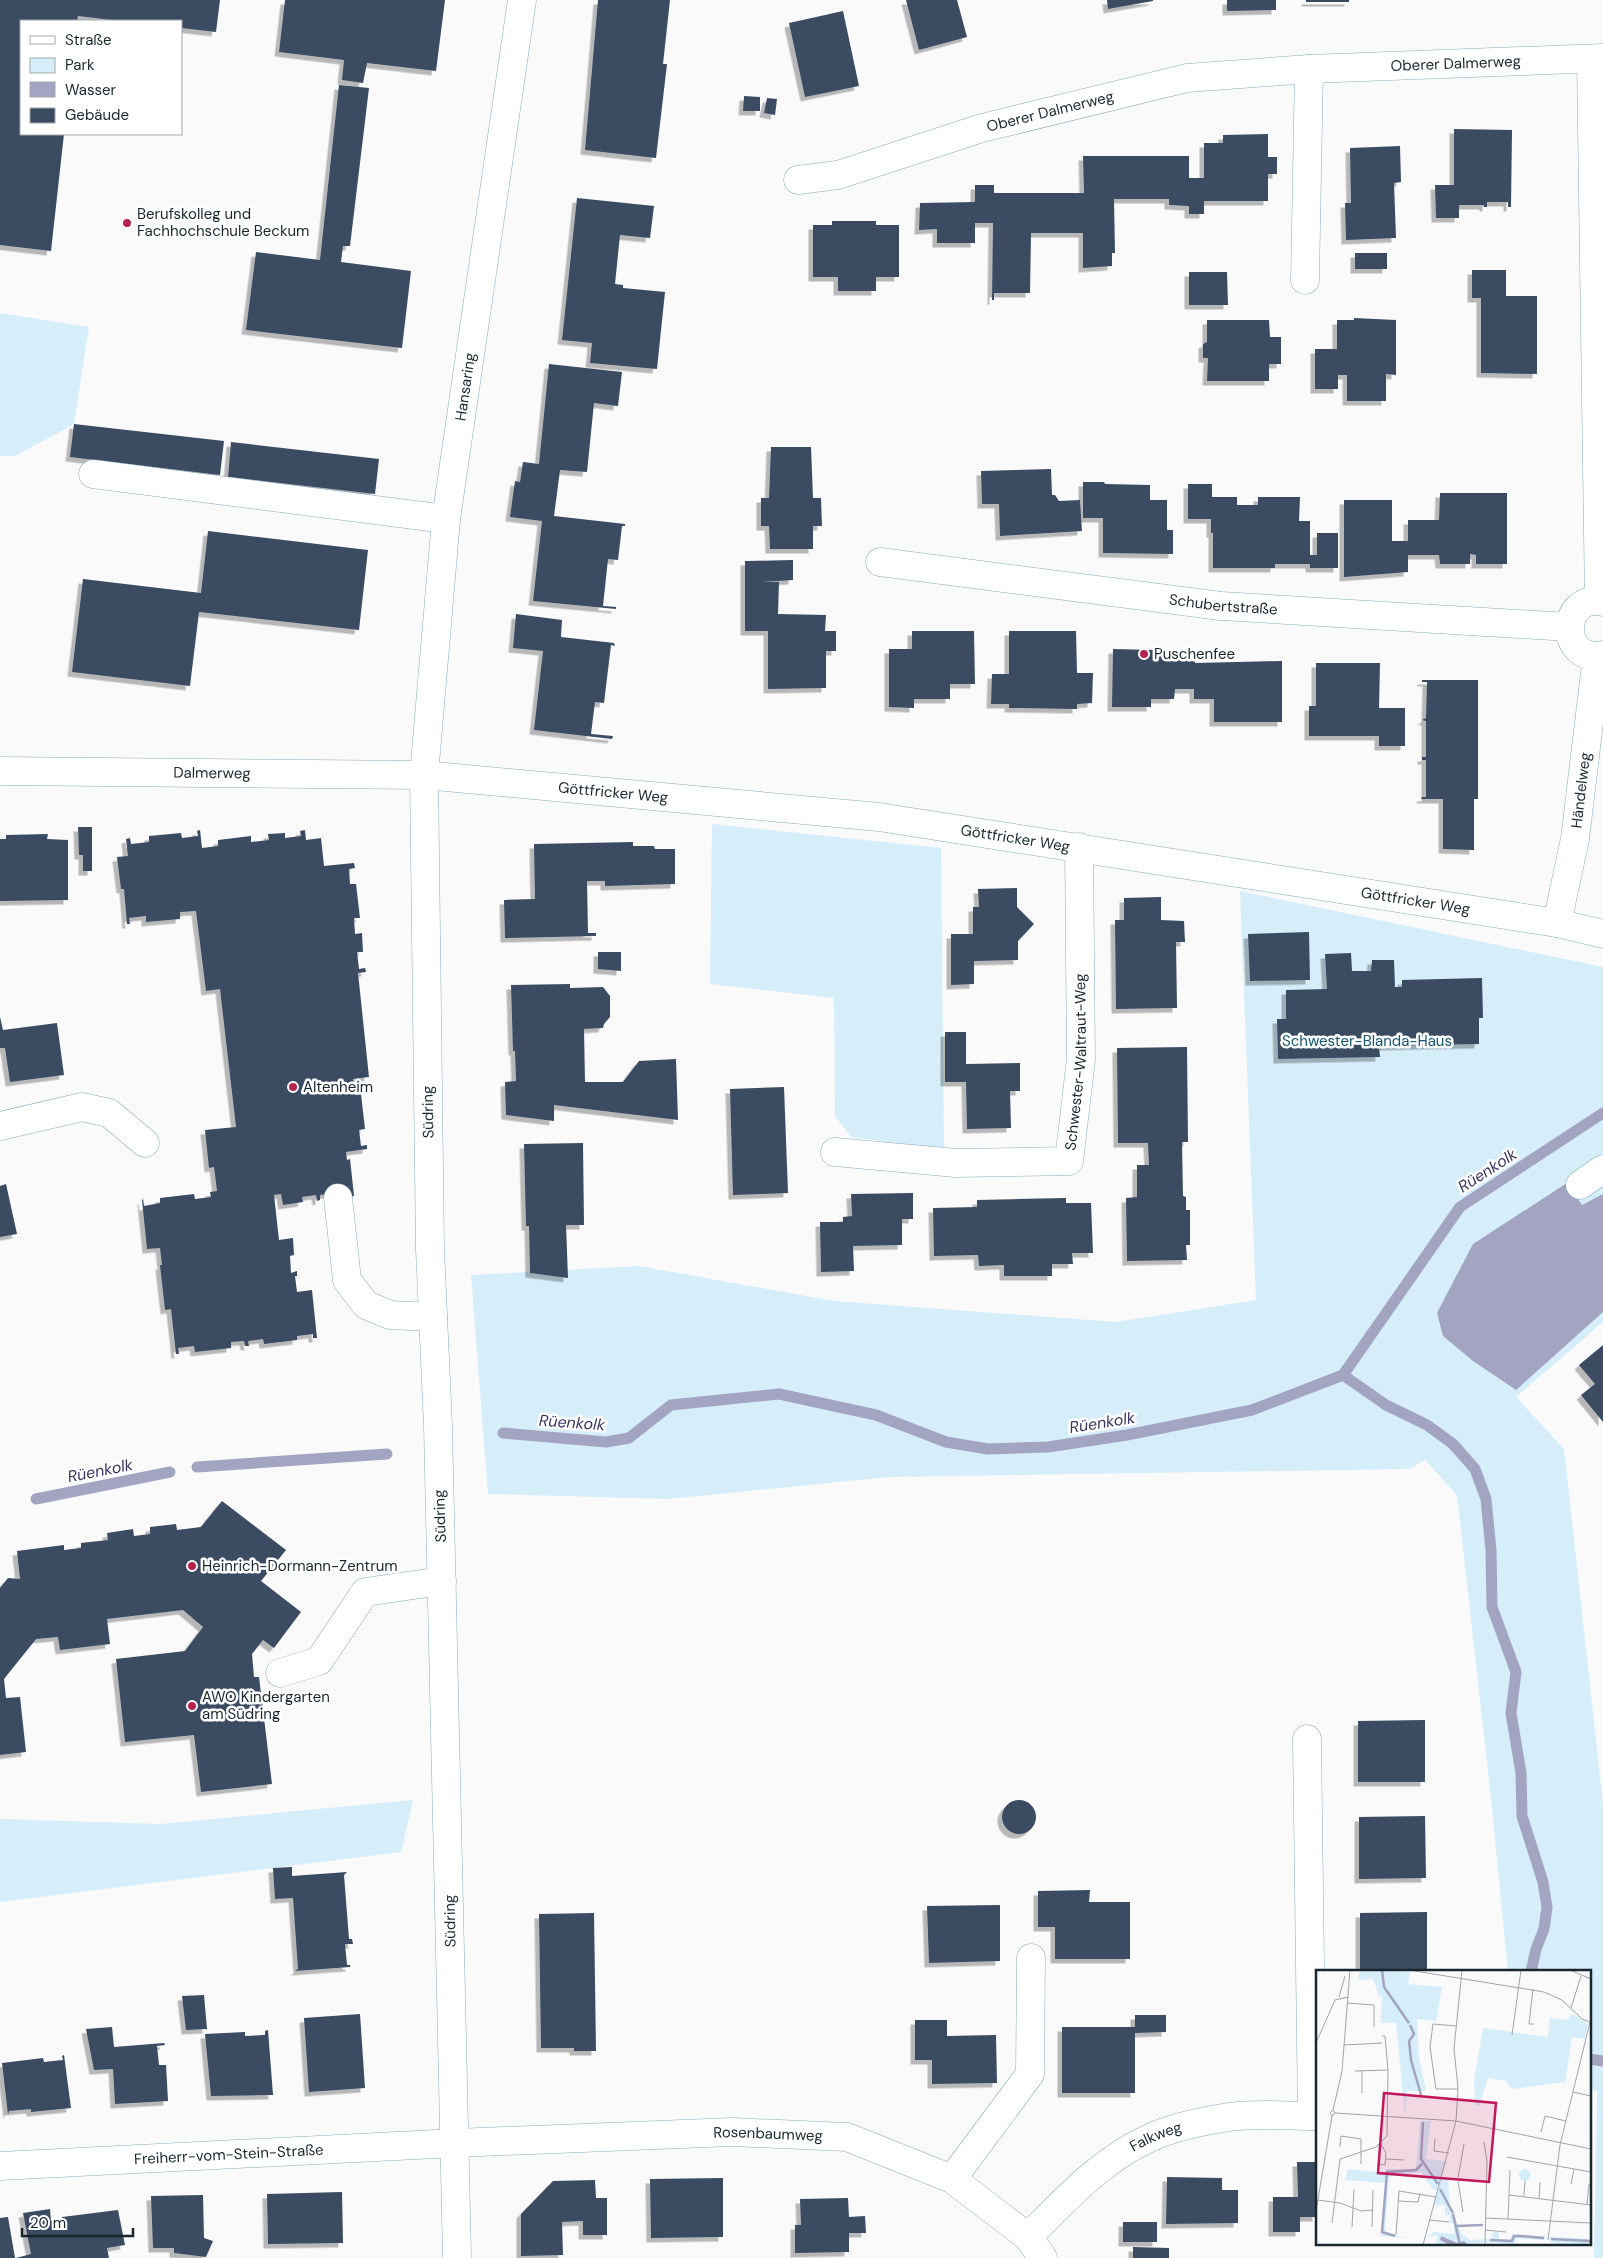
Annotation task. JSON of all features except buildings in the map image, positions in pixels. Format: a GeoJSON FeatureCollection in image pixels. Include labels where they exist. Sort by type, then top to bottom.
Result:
{"type":"FeatureCollection","features":[{"type":"Feature","properties":{"kind":"street","name":"Hansaring"},"geometry":{"type":"LineString","coordinates":[[424,775],[446,519],[522,0]]}},
{"type":"Feature","properties":{"kind":"street"},"geometry":{"type":"LineString","coordinates":[[1597,59],[1601,601],[1590,602],[1575,611],[1569,627],[1573,643],[1579,650],[1587,655],[1600,656]]}},
{"type":"Feature","properties":{"kind":"street","name":"Oberer Dalmerweg"},"geometry":{"type":"LineString","coordinates":[[798,180],[838,175],[982,128],[1188,78],[1309,69],[1597,59]]}},
{"type":"Feature","properties":{"kind":"street"},"geometry":{"type":"LineString","coordinates":[[1305,280],[1309,69]]}},
{"type":"Feature","properties":{"kind":"street"},"geometry":{"type":"LineString","coordinates":[[93,474],[446,519]]}},
{"type":"Feature","properties":{"kind":"street","name":"Schubertstraße"},"geometry":{"type":"LineString","coordinates":[[880,562],[1221,606],[1569,627]]}},
{"type":"Feature","properties":{"kind":"street","name":"Händelweg"},"geometry":{"type":"LineString","coordinates":[[1558,924],[1575,839],[1600,656]]}},
{"type":"Feature","properties":{"kind":"street","name":"Dalmerweg"},"geometry":{"type":"LineString","coordinates":[[0,771],[424,775]]}},
{"type":"Feature","properties":{"kind":"street","name":"Göttfricker Weg"},"geometry":{"type":"LineString","coordinates":[[424,775],[879,817],[1080,847],[1558,924],[1603,934]]}},
{"type":"Feature","properties":{"kind":"street","name":"Südring"},"geometry":{"type":"LineString","coordinates":[[424,775],[430,1220],[442,1581],[456,2142],[457,2258]]}},
{"type":"Feature","properties":{"kind":"street","name":"Schwester-Waltraut-Weg"},"geometry":{"type":"LineString","coordinates":[[835,1152],[956,1163],[1069,1162],[1081,1059],[1080,847]]}},
{"type":"Feature","properties":{"kind":"street"},"geometry":{"type":"LineString","coordinates":[[0,1126],[82,1107],[109,1113],[145,1143]]}},
{"type":"Feature","properties":{"kind":"street"},"geometry":{"type":"LineString","coordinates":[[1580,1185],[1603,1169]]}},
{"type":"Feature","properties":{"kind":"street"},"geometry":{"type":"LineString","coordinates":[[338,1198],[348,1280],[366,1305],[390,1315],[433,1317]]}},
{"type":"Feature","properties":{"kind":"street"},"geometry":{"type":"LineString","coordinates":[[280,1674],[319,1661],[365,1592],[442,1581]]}},
{"type":"Feature","properties":{"kind":"street"},"geometry":{"type":"LineString","coordinates":[[1307,1739],[1315,2116]]}},
{"type":"Feature","properties":{"kind":"street"},"geometry":{"type":"LineString","coordinates":[[952,2179],[1030,2074],[1031,1958]]}},
{"type":"Feature","properties":{"kind":"street","name":"Falkweg"},"geometry":{"type":"LineString","coordinates":[[1035,2248],[1090,2177],[1122,2153],[1151,2137],[1194,2123],[1231,2117],[1315,2116]]}},
{"type":"Feature","properties":{"kind":"street","name":"Rosenbaumweg"},"geometry":{"type":"LineString","coordinates":[[456,2142],[732,2132],[847,2137],[952,2179],[1035,2248]]}},
{"type":"Feature","properties":{"kind":"street","name":"Freiherr-vom-Stein-Straße"},"geometry":{"type":"LineString","coordinates":[[0,2166],[456,2142]]}},
{"type":"Feature","properties":{"kind":"green space"},"geometry":{"type":"Polygon","coordinates":[[[0,313],[89,327],[74,424],[15,456],[0,456],[0,313]]]}},
{"type":"Feature","properties":{"kind":"green space"},"geometry":{"type":"Polygon","coordinates":[[[712,824],[941,848],[944,1149],[851,1137],[835,1116],[834,998],[710,984],[712,824]]]}},
{"type":"Feature","properties":{"kind":"green space","name":"Schwester-Blanda-Haus"},"geometry":{"type":"Polygon","coordinates":[[[1240,891],[1603,967],[1603,1322],[1516,1397],[1564,1449],[1603,1804],[1603,2258],[1594,2258],[1597,2091],[1590,2091],[1590,1970],[1508,1970],[1491,1798],[1457,1495],[1425,1460],[1410,1469],[889,1477],[669,1499],[488,1494],[471,1275],[639,1266],[834,1301],[1116,1322],[1256,1300],[1240,891]]]}},
{"type":"Feature","properties":{"kind":"green space"},"geometry":{"type":"Polygon","coordinates":[[[413,1800],[401,1852],[0,1902],[0,1819],[160,1824],[413,1800]]]}},
{"type":"Feature","properties":{"kind":"water"},"geometry":{"type":"Polygon","coordinates":[[[1567,1183],[1582,1205],[1603,1194],[1603,1312],[1516,1390],[1473,1361],[1443,1336],[1437,1313],[1473,1244],[1567,1183]]]}},
{"type":"Feature","properties":{"kind":"waterway","name":"Rüenkolk"},"geometry":{"type":"LineString","coordinates":[[503,1433],[606,1442],[629,1438],[671,1405],[779,1394],[876,1415],[946,1442],[988,1449],[1048,1447],[1127,1435],[1252,1410],[1343,1375],[1460,1207],[1603,1113]]}},
{"type":"Feature","properties":{"kind":"waterway"},"geometry":{"type":"LineString","coordinates":[[1343,1375],[1386,1405],[1427,1425],[1453,1444],[1475,1469],[1486,1499],[1491,1550],[1492,1607],[1516,1672],[1511,1713],[1521,1773],[1522,1816],[1543,1882],[1547,1907],[1544,1929],[1536,1949],[1531,1970]]}},
{"type":"Feature","properties":{"kind":"waterway","name":"Rüenkolk"},"geometry":{"type":"LineString","coordinates":[[197,1467],[387,1454]]}},
{"type":"Feature","properties":{"kind":"waterway","name":"Rüenkolk"},"geometry":{"type":"LineString","coordinates":[[36,1499],[170,1472]]}},
{"type":"Feature","properties":{"kind":"waterway"},"geometry":{"type":"LineString","coordinates":[[1590,2059],[1603,2061]]}},
{"type":"Feature","properties":{"kind":"place","name":"Berufskolleg und Fachhochschule Beckum"},"geometry":{"type":"Point","coordinates":[127,223]}},
{"type":"Feature","properties":{"kind":"place","name":"Puschenfee"},"geometry":{"type":"Point","coordinates":[1144,654]}},
{"type":"Feature","properties":{"kind":"place","name":"Altenheim"},"geometry":{"type":"Point","coordinates":[293,1087]}},
{"type":"Feature","properties":{"kind":"place","name":"Heinrich-Dormann-Zentrum"},"geometry":{"type":"Point","coordinates":[192,1566]}},
{"type":"Feature","properties":{"kind":"place","name":"AWO Kindergarten am Südring"},"geometry":{"type":"Point","coordinates":[192,1706]}}]}
